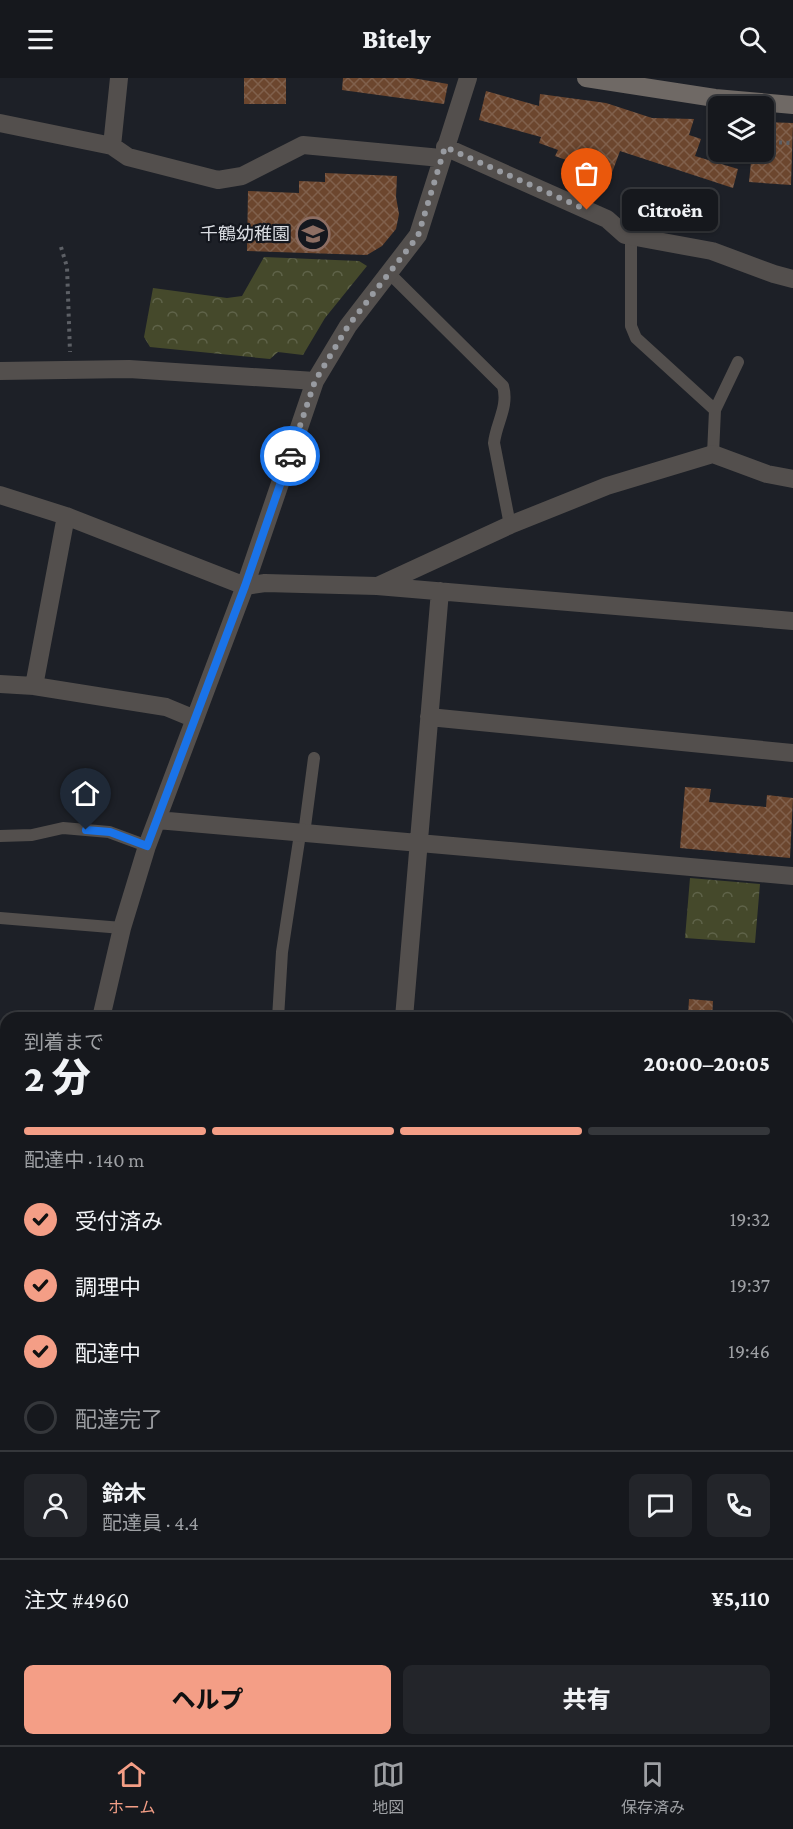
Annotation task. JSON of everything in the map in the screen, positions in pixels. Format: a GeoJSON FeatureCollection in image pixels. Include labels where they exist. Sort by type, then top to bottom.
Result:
{"type":"FeatureCollection","features":[{"type":"Feature","properties":{"kind":"street"},"geometry":{"type":"LineString","coordinates":[[112,146],[119,78]]}},
{"type":"Feature","properties":{"kind":"street"},"geometry":{"type":"LineString","coordinates":[[102,1012],[122,928],[147,846],[245,586],[315,381],[348,326],[418,236],[468,78]]}},
{"type":"Feature","properties":{"kind":"street"},"geometry":{"type":"LineString","coordinates":[[586,78],[715,98],[793,105]]}},
{"type":"Feature","properties":{"kind":"street"},"geometry":{"type":"LineString","coordinates":[[0,123],[112,146],[128,157],[218,180],[242,176],[303,145],[443,153],[607,219],[625,235],[712,251],[793,279]]}},
{"type":"Feature","properties":{"kind":"street"},"geometry":{"type":"LineString","coordinates":[[0,371],[129,369],[315,381]]}},
{"type":"Feature","properties":{"kind":"street"},"geometry":{"type":"LineString","coordinates":[[377,586],[510,525],[607,486],[712,454],[767,474],[793,479]]}},
{"type":"Feature","properties":{"kind":"street"},"geometry":{"type":"LineString","coordinates":[[0,495],[66,516],[245,586],[265,583],[377,586],[793,621]]}},
{"type":"Feature","properties":{"kind":"street"},"geometry":{"type":"LineString","coordinates":[[34,686],[66,516]]}},
{"type":"Feature","properties":{"kind":"street"},"geometry":{"type":"LineString","coordinates":[[404,1012],[440,591]]}},
{"type":"Feature","properties":{"kind":"street"},"geometry":{"type":"LineString","coordinates":[[0,684],[34,686],[166,707],[195,719]]}},
{"type":"Feature","properties":{"kind":"street"},"geometry":{"type":"LineString","coordinates":[[429,717],[793,753]]}},
{"type":"Feature","properties":{"kind":"street"},"geometry":{"type":"LineString","coordinates":[[157,820],[793,876]]}},
{"type":"Feature","properties":{"kind":"lane"},"geometry":{"type":"LineString","coordinates":[[631,237],[632,326],[636,338],[715,410]]}},
{"type":"Feature","properties":{"kind":"lane"},"geometry":{"type":"LineString","coordinates":[[389,273],[503,386],[506,397],[502,417],[495,432],[494,443],[510,525]]}},
{"type":"Feature","properties":{"kind":"lane"},"geometry":{"type":"LineString","coordinates":[[712,454],[715,410],[738,362]]}},
{"type":"Feature","properties":{"kind":"lane"},"geometry":{"type":"LineString","coordinates":[[278,1012],[282,952],[314,758]]}},
{"type":"Feature","properties":{"kind":"lane"},"geometry":{"type":"LineString","coordinates":[[0,836],[32,836],[63,828],[110,832],[147,846]]}},
{"type":"Feature","properties":{"kind":"lane"},"geometry":{"type":"LineString","coordinates":[[0,918],[122,928]]}},
{"type":"Feature","properties":{"kind":"path"},"geometry":{"type":"LineString","coordinates":[[774,142],[793,143]]}},
{"type":"Feature","properties":{"kind":"path"},"geometry":{"type":"LineString","coordinates":[[61,247],[67,267],[70,353]]}},
{"type":"Feature","properties":{"kind":"green space"},"geometry":{"type":"Polygon","coordinates":[[[264,257],[359,261],[367,266],[325,318],[303,355],[278,352],[270,359],[150,347],[144,337],[153,288],[227,298],[242,296],[264,257]]]}},
{"type":"Feature","properties":{"kind":"green space"},"geometry":{"type":"Polygon","coordinates":[[[690,878],[760,884],[755,943],[685,938],[690,878]]]}},
{"type":"Feature","properties":{"kind":"building"},"geometry":{"type":"Polygon","coordinates":[[[244,78],[286,78],[286,104],[244,104],[244,78]]]}},
{"type":"Feature","properties":{"kind":"building"},"geometry":{"type":"Polygon","coordinates":[[[343,78],[412,78],[448,84],[444,104],[342,90],[343,78]]]}},
{"type":"Feature","properties":{"kind":"building"},"geometry":{"type":"Polygon","coordinates":[[[486,91],[539,106],[540,94],[606,103],[652,118],[694,119],[689,135],[701,139],[695,156],[708,160],[708,162],[738,169],[733,188],[620,151],[606,189],[585,181],[587,174],[570,168],[572,162],[555,156],[558,150],[539,143],[541,137],[479,120],[486,91]]]}},
{"type":"Feature","properties":{"kind":"building"},"geometry":{"type":"Polygon","coordinates":[[[774,122],[793,123],[791,185],[749,182],[751,162],[774,162],[774,122]]]}},
{"type":"Feature","properties":{"kind":"building"},"geometry":{"type":"Polygon","coordinates":[[[325,173],[397,176],[396,197],[399,214],[396,229],[382,246],[367,255],[247,251],[248,191],[299,193],[299,181],[325,182],[325,173]]]}},
{"type":"Feature","properties":{"kind":"building"},"geometry":{"type":"Polygon","coordinates":[[[685,787],[711,789],[709,802],[766,807],[767,795],[793,798],[790,858],[680,848],[685,787]]]}},
{"type":"Feature","properties":{"kind":"building"},"geometry":{"type":"Polygon","coordinates":[[[689,999],[713,1001],[712,1012],[688,1012],[689,999]]]}},
{"type":"Feature","properties":{"kind":"way so far"},"geometry":{"type":"LineString","coordinates":[[290,456],[315,381],[348,326],[418,236],[445,147],[587,210]]}},
{"type":"Feature","properties":{"kind":"place","name":"Citroën"},"geometry":{"type":"Point","coordinates":[587,210]}},
{"type":"Feature","properties":{"kind":"place","name":"千鶴幼稚園"},"geometry":{"type":"Point","coordinates":[313,234]}},
{"type":"Feature","properties":{"kind":"route"},"geometry":{"type":"LineString","coordinates":[[86,830],[110,832],[147,846],[245,586],[290,456]]}}]}
